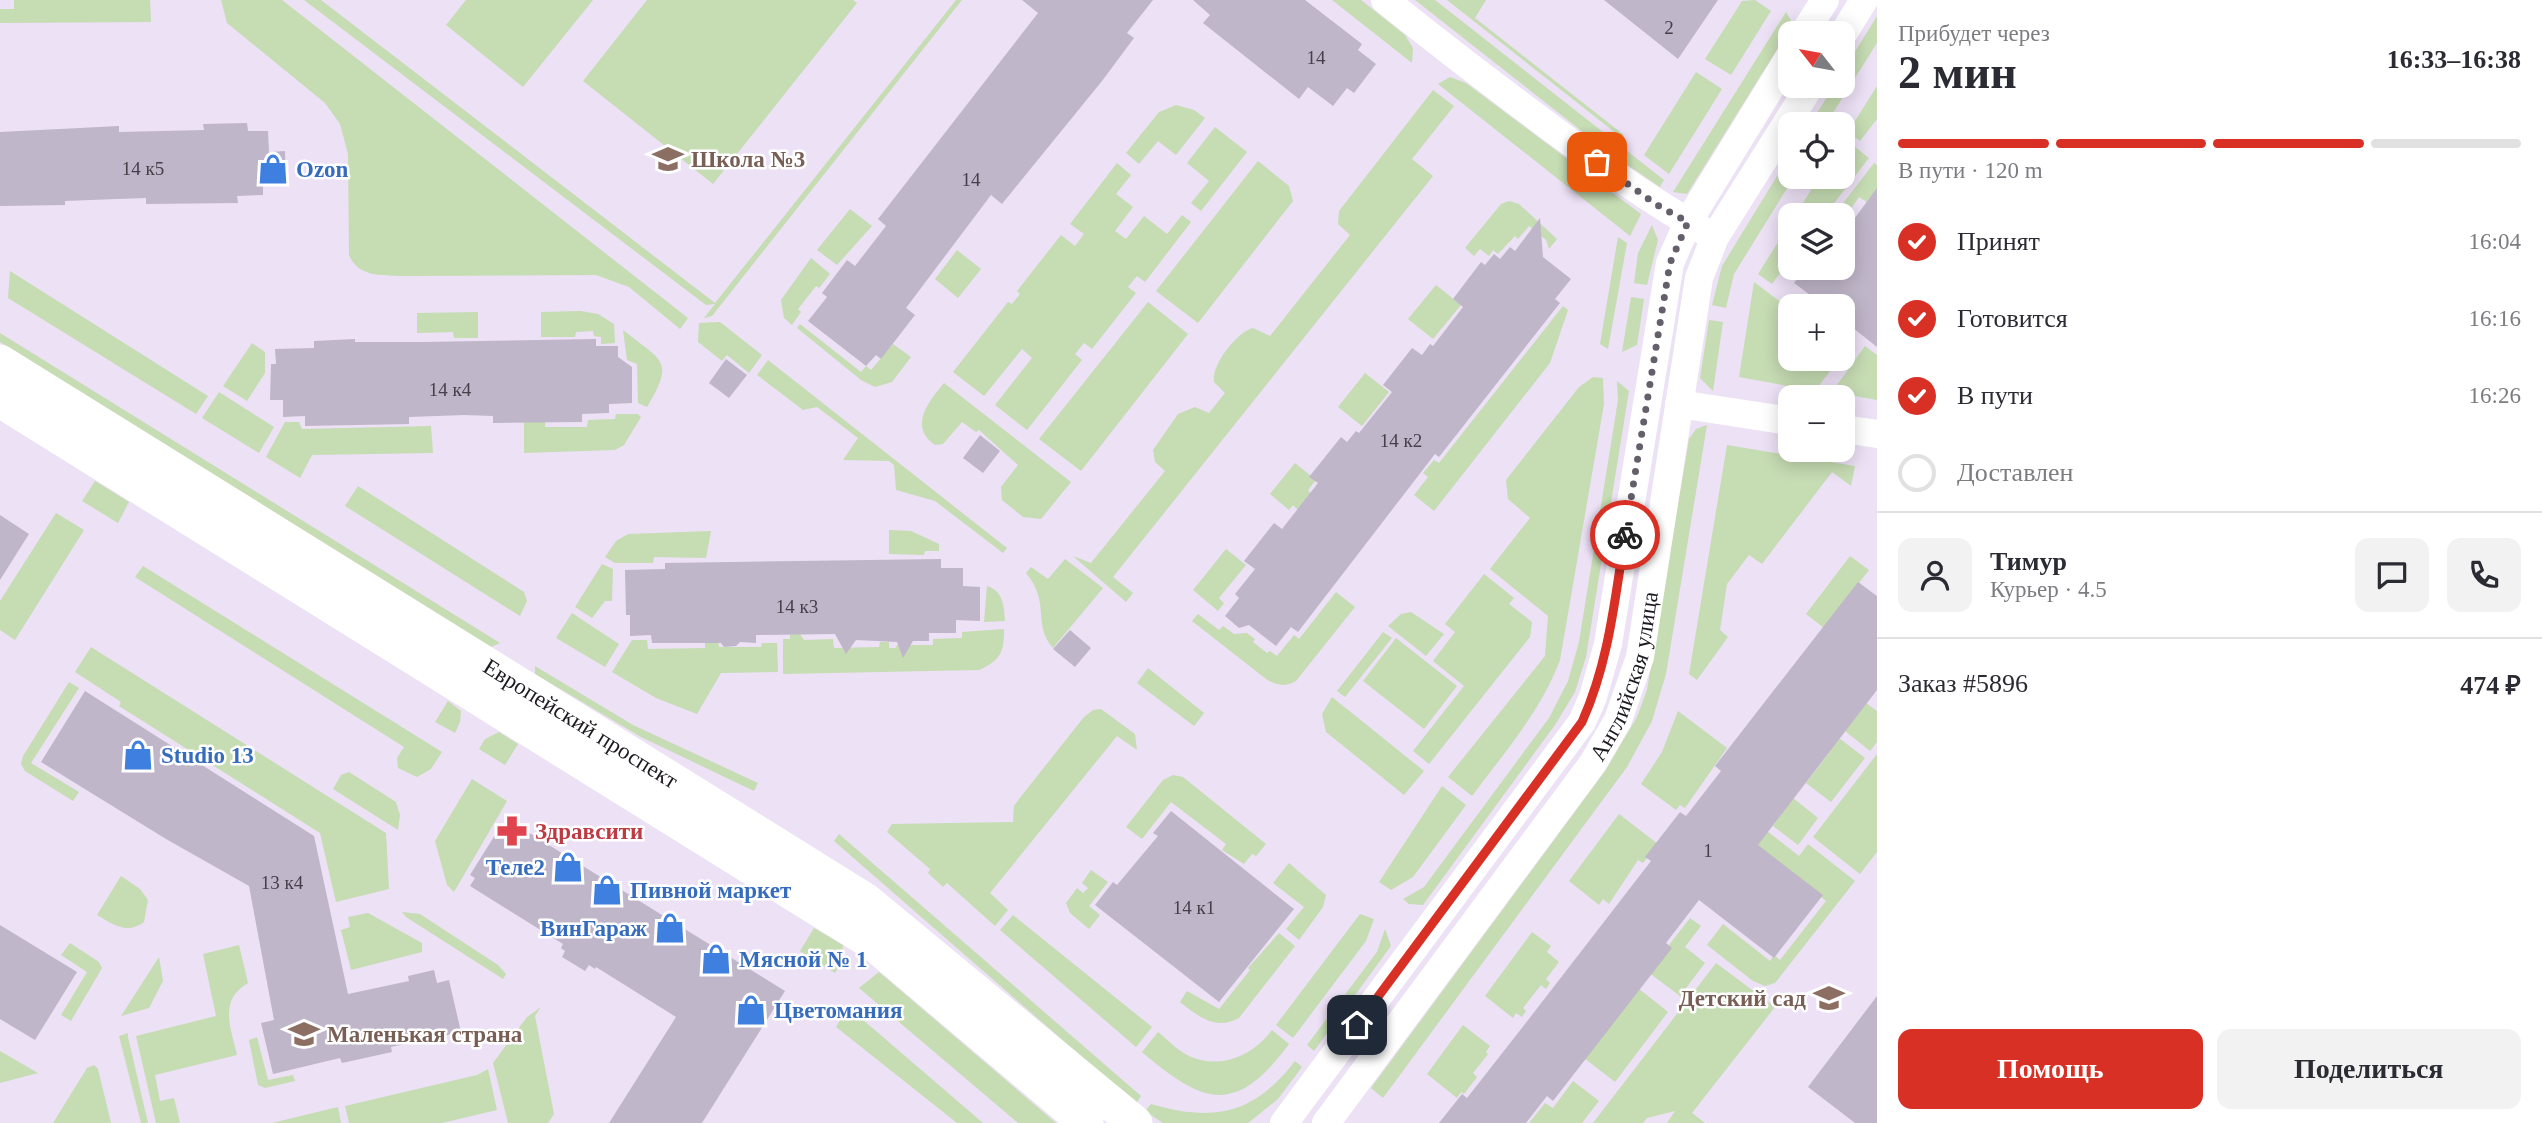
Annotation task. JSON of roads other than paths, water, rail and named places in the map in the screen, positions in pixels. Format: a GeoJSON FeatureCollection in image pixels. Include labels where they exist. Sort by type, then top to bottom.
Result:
{"type":"FeatureCollection","features":[{"type":"Feature","properties":{"kind":"street"},"geometry":{"type":"LineString","coordinates":[[1385,0],[1444,48],[1618,178],[1715,237]]}},
{"type":"Feature","properties":{"kind":"street"},"geometry":{"type":"LineString","coordinates":[[1812,21],[1825,0]]}},
{"type":"Feature","properties":{"kind":"street"},"geometry":{"type":"LineString","coordinates":[[1851,21],[1864,0]]}},
{"type":"Feature","properties":{"kind":"street","name":"Английская улица"},"geometry":{"type":"LineString","coordinates":[[1284,1123],[1582,722],[1593,697],[1608,644],[1670,263],[1688,222],[1778,76]]}},
{"type":"Feature","properties":{"kind":"street","name":"Английская улица"},"geometry":{"type":"LineString","coordinates":[[1326,1123],[1607,742],[1640,657],[1699,278],[1715,237],[1802,98]]}},
{"type":"Feature","properties":{"kind":"street","name":"Европейский проспект"},"geometry":{"type":"LineString","coordinates":[[0,362],[865,900],[1135,1123]]}},
{"type":"Feature","properties":{"kind":"street","name":"Европейский проспект"},"geometry":{"type":"LineString","coordinates":[[0,400],[873,943],[1086,1123]]}},
{"type":"Feature","properties":{"kind":"street"},"geometry":{"type":"LineString","coordinates":[[1679,404],[1778,419]]}},
{"type":"Feature","properties":{"kind":"street"},"geometry":{"type":"LineString","coordinates":[[1855,431],[1877,435]]}},
{"type":"Feature","properties":{"kind":"place","name":"Школа №3"},"geometry":{"type":"Point","coordinates":[668,159]}},
{"type":"Feature","properties":{"kind":"place","name":"Ozon"},"geometry":{"type":"Point","coordinates":[273,169]}},
{"type":"Feature","properties":{"kind":"place","name":"Studio 13"},"geometry":{"type":"Point","coordinates":[138,755]}},
{"type":"Feature","properties":{"kind":"place","name":"Здравсити"},"geometry":{"type":"Point","coordinates":[512,831]}},
{"type":"Feature","properties":{"kind":"place","name":"Теле2"},"geometry":{"type":"Point","coordinates":[568,867]}},
{"type":"Feature","properties":{"kind":"place","name":"Пивной маркет"},"geometry":{"type":"Point","coordinates":[607,890]}},
{"type":"Feature","properties":{"kind":"place","name":"ВинГараж"},"geometry":{"type":"Point","coordinates":[670,928]}},
{"type":"Feature","properties":{"kind":"place","name":"Мясной № 1"},"geometry":{"type":"Point","coordinates":[716,959]}},
{"type":"Feature","properties":{"kind":"place","name":"Детский сад"},"geometry":{"type":"Point","coordinates":[1829,998]}},
{"type":"Feature","properties":{"kind":"place","name":"Цветомания"},"geometry":{"type":"Point","coordinates":[751,1010]}},
{"type":"Feature","properties":{"kind":"place","name":"Маленькая страна"},"geometry":{"type":"Point","coordinates":[304,1034]}}]}
